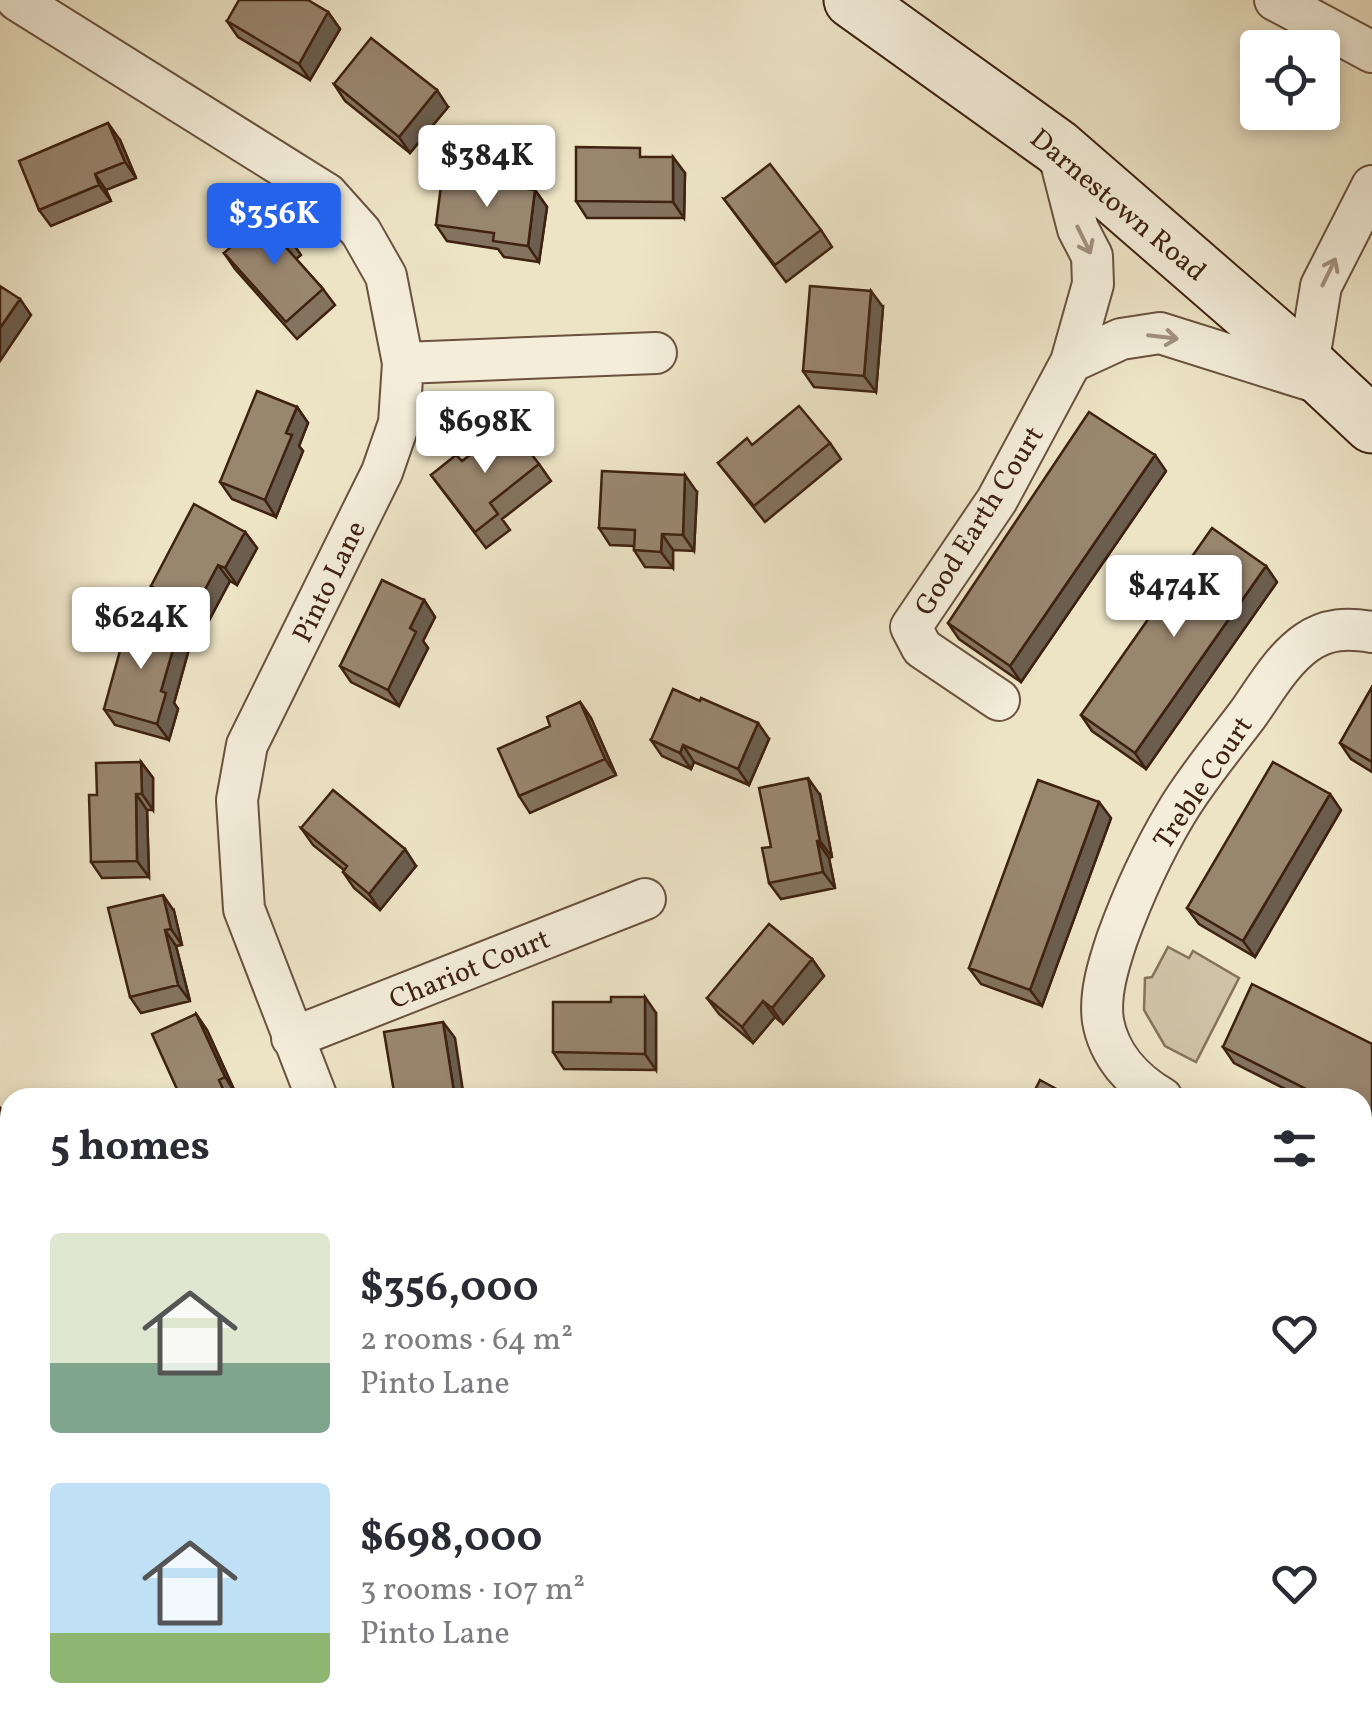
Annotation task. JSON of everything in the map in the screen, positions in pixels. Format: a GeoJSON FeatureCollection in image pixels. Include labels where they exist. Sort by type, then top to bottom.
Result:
{"type":"FeatureCollection","features":[{"type":"Feature","properties":{"kind":"main road","name":"Darnestown Road"},"geometry":{"type":"LineString","coordinates":[[852,0],[1057,147],[1372,425]]}},
{"type":"Feature","properties":{"kind":"street"},"geometry":{"type":"LineString","coordinates":[[0,14],[6,0]]}},
{"type":"Feature","properties":{"kind":"street","name":"Pinto Lane"},"geometry":{"type":"LineString","coordinates":[[17,0],[327,194],[361,232],[386,276],[403,363],[400,423],[382,472],[247,745],[237,800],[244,909],[313,1088]]}},
{"type":"Feature","properties":{"kind":"street"},"geometry":{"type":"LineString","coordinates":[[1275,0],[1372,52]]}},
{"type":"Feature","properties":{"kind":"street","name":"Good Earth Court"},"geometry":{"type":"LineString","coordinates":[[999,700],[922,648],[911,627],[997,500],[1071,362],[1093,284],[1092,256],[1078,229],[1057,147]]}},
{"type":"Feature","properties":{"kind":"street"},"geometry":{"type":"LineString","coordinates":[[1071,362],[1121,339],[1160,333],[1319,376],[1322,286],[1372,186]]}},
{"type":"Feature","properties":{"kind":"street"},"geometry":{"type":"LineString","coordinates":[[403,363],[656,352]]}},
{"type":"Feature","properties":{"kind":"street","name":"Treble Court"},"geometry":{"type":"LineString","coordinates":[[1146,1088],[1124,1067],[1109,1042],[1102,1018],[1110,960],[1130,904],[1177,810],[1280,670],[1304,644],[1324,633],[1350,628],[1372,632]]}},
{"type":"Feature","properties":{"kind":"street","name":"Chariot Court"},"geometry":{"type":"LineString","coordinates":[[292,1038],[645,899]]}},
{"type":"Feature","properties":{"kind":"shaded area"},"geometry":{"type":"Polygon","coordinates":[[[1168,947],[1189,958],[1193,951],[1239,978],[1196,1062],[1165,1046],[1144,1010],[1145,978],[1152,977],[1168,947]]]}},
{"type":"Feature","properties":{"kind":"building"},"geometry":{"type":"Polygon","coordinates":[[[239,0],[308,0],[328,12],[299,64],[227,21],[239,0]]]}},
{"type":"Feature","properties":{"kind":"building"},"geometry":{"type":"Polygon","coordinates":[[[371,38],[437,90],[399,137],[334,84],[371,38]]]}},
{"type":"Feature","properties":{"kind":"building"},"geometry":{"type":"Polygon","coordinates":[[[108,123],[125,162],[95,174],[99,185],[39,210],[19,161],[108,123]]]}},
{"type":"Feature","properties":{"kind":"building"},"geometry":{"type":"Polygon","coordinates":[[[576,147],[640,148],[640,157],[673,157],[673,202],[576,201],[576,147]]]}},
{"type":"Feature","properties":{"kind":"building"},"geometry":{"type":"Polygon","coordinates":[[[770,164],[821,230],[775,265],[724,199],[770,164]]]}},
{"type":"Feature","properties":{"kind":"building"},"geometry":{"type":"Polygon","coordinates":[[[442,178],[535,190],[528,246],[493,241],[494,233],[436,225],[442,178]]]}},
{"type":"Feature","properties":{"kind":"building"},"geometry":{"type":"Polygon","coordinates":[[[267,214],[290,239],[283,244],[323,289],[286,322],[224,253],[267,214]]]}},
{"type":"Feature","properties":{"kind":"building"},"geometry":{"type":"Polygon","coordinates":[[[0,286],[20,299],[0,328],[0,286]]]}},
{"type":"Feature","properties":{"kind":"building"},"geometry":{"type":"Polygon","coordinates":[[[810,286],[871,291],[864,376],[803,371],[810,286]]]}},
{"type":"Feature","properties":{"kind":"building"},"geometry":{"type":"Polygon","coordinates":[[[257,391],[297,407],[286,433],[292,435],[265,500],[220,482],[257,391]]]}},
{"type":"Feature","properties":{"kind":"building"},"geometry":{"type":"Polygon","coordinates":[[[799,406],[830,443],[754,506],[718,463],[747,438],[752,445],[799,406]]]}},
{"type":"Feature","properties":{"kind":"building"},"geometry":{"type":"Polygon","coordinates":[[[1089,412],[1155,455],[1010,666],[948,623],[1089,412]]]}},
{"type":"Feature","properties":{"kind":"building"},"geometry":{"type":"Polygon","coordinates":[[[509,425],[539,464],[490,503],[498,514],[475,532],[431,475],[456,455],[462,461],[509,425]]]}},
{"type":"Feature","properties":{"kind":"building"},"geometry":{"type":"Polygon","coordinates":[[[602,471],[685,475],[683,535],[662,534],[661,552],[634,550],[635,530],[599,528],[602,471]]]}},
{"type":"Feature","properties":{"kind":"building"},"geometry":{"type":"Polygon","coordinates":[[[194,504],[245,532],[225,568],[218,565],[194,610],[151,586],[194,504]]]}},
{"type":"Feature","properties":{"kind":"building"},"geometry":{"type":"Polygon","coordinates":[[[1212,528],[1266,566],[1135,753],[1081,715],[1212,528]]]}},
{"type":"Feature","properties":{"kind":"building"},"geometry":{"type":"Polygon","coordinates":[[[382,580],[424,600],[410,628],[416,632],[388,690],[340,666],[382,580]]]}},
{"type":"Feature","properties":{"kind":"building"},"geometry":{"type":"Polygon","coordinates":[[[129,618],[178,632],[161,691],[166,693],[157,724],[104,709],[129,618]]]}},
{"type":"Feature","properties":{"kind":"building"},"geometry":{"type":"Polygon","coordinates":[[[1372,687],[1372,762],[1340,743],[1372,687]]]}},
{"type":"Feature","properties":{"kind":"building"},"geometry":{"type":"Polygon","coordinates":[[[673,689],[758,723],[738,769],[683,745],[680,753],[651,740],[673,689]]]}},
{"type":"Feature","properties":{"kind":"building"},"geometry":{"type":"Polygon","coordinates":[[[580,702],[605,759],[519,796],[498,749],[550,726],[547,717],[580,702]]]}},
{"type":"Feature","properties":{"kind":"building"},"geometry":{"type":"Polygon","coordinates":[[[141,762],[142,794],[136,794],[137,861],[91,862],[89,795],[97,795],[96,763],[141,762]]]}},
{"type":"Feature","properties":{"kind":"building"},"geometry":{"type":"Polygon","coordinates":[[[1273,762],[1330,794],[1243,941],[1187,908],[1273,762]]]}},
{"type":"Feature","properties":{"kind":"building"},"geometry":{"type":"Polygon","coordinates":[[[808,778],[823,872],[769,883],[762,848],[771,847],[759,788],[808,778]]]}},
{"type":"Feature","properties":{"kind":"building"},"geometry":{"type":"Polygon","coordinates":[[[1038,780],[1099,802],[1030,990],[969,968],[1038,780]]]}},
{"type":"Feature","properties":{"kind":"building"},"geometry":{"type":"Polygon","coordinates":[[[333,790],[405,849],[369,894],[343,872],[347,866],[301,828],[333,790]]]}},
{"type":"Feature","properties":{"kind":"building"},"geometry":{"type":"Polygon","coordinates":[[[163,895],[171,929],[165,930],[178,985],[130,997],[108,908],[163,895]]]}},
{"type":"Feature","properties":{"kind":"building"},"geometry":{"type":"Polygon","coordinates":[[[769,924],[812,959],[772,1008],[763,1001],[742,1027],[707,998],[769,924]]]}},
{"type":"Feature","properties":{"kind":"building"},"geometry":{"type":"Polygon","coordinates":[[[1252,984],[1372,1044],[1372,1088],[1304,1088],[1223,1047],[1252,984]]]}},
{"type":"Feature","properties":{"kind":"building"},"geometry":{"type":"Polygon","coordinates":[[[611,997],[645,997],[645,1054],[553,1052],[553,1002],[611,1002],[611,997]]]}},
{"type":"Feature","properties":{"kind":"building"},"geometry":{"type":"Polygon","coordinates":[[[196,1014],[225,1077],[219,1080],[223,1088],[176,1088],[152,1034],[196,1014]]]}},
{"type":"Feature","properties":{"kind":"building"},"geometry":{"type":"Polygon","coordinates":[[[443,1022],[453,1088],[393,1088],[384,1032],[443,1022]]]}},
{"type":"Feature","properties":{"kind":"building"},"geometry":{"type":"Polygon","coordinates":[[[1040,1080],[1055,1088],[1036,1088],[1040,1080]]]}}]}
